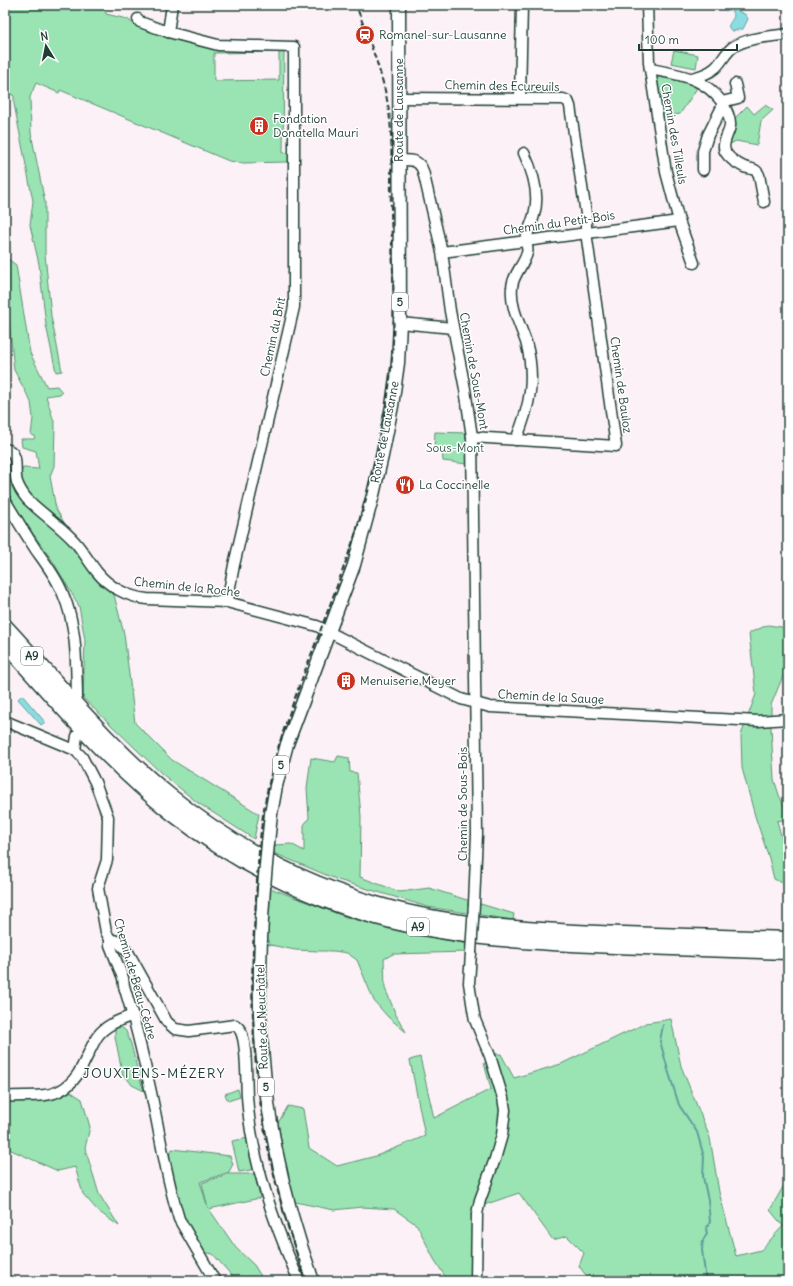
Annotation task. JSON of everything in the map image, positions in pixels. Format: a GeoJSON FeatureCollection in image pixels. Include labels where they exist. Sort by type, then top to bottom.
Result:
{"type":"FeatureCollection","features":[{"type":"Feature","properties":{"kind":"highway","name":"A9"},"geometry":{"type":"LineString","coordinates":[[5,626],[109,739],[135,765],[168,794],[211,826],[242,846],[290,872],[323,886],[404,911],[448,920],[495,926],[582,932],[788,939]]}},
{"type":"Feature","properties":{"kind":"highway","name":"A9"},"geometry":{"type":"LineString","coordinates":[[5,644],[104,752],[165,808],[200,834],[237,857],[286,883],[319,897],[348,908],[390,920],[447,932],[487,938],[581,945],[788,952]]}},
{"type":"Feature","properties":{"kind":"main road","name":"Route de Lausanne"},"geometry":{"type":"LineString","coordinates":[[268,843],[276,786],[287,744],[354,565],[382,456],[395,384],[398,363],[400,324],[399,5]]}},
{"type":"Feature","properties":{"kind":"main road","name":"Route de Neuchâtel"},"geometry":{"type":"LineString","coordinates":[[268,843],[260,946],[262,1048],[267,1097],[282,1175],[295,1226],[313,1281]]}},
{"type":"Feature","properties":{"kind":"street"},"geometry":{"type":"LineString","coordinates":[[138,19],[140,22],[168,32],[172,5]]}},
{"type":"Feature","properties":{"kind":"street"},"geometry":{"type":"LineString","coordinates":[[520,98],[522,5]]}},
{"type":"Feature","properties":{"kind":"street","name":"Chemin des Tilleuls"},"geometry":{"type":"LineString","coordinates":[[647,5],[650,69],[666,172],[679,221],[694,263]]}},
{"type":"Feature","properties":{"kind":"street","name":"Chemin du Brit"},"geometry":{"type":"LineString","coordinates":[[168,32],[218,45],[294,47],[294,307],[234,564],[227,602]]}},
{"type":"Feature","properties":{"kind":"street"},"geometry":{"type":"LineString","coordinates":[[692,78],[704,76],[716,68],[726,53],[734,47],[750,40],[788,34]]}},
{"type":"Feature","properties":{"kind":"street"},"geometry":{"type":"LineString","coordinates":[[650,69],[692,78],[709,89],[722,102],[730,119],[730,126],[724,143],[724,149],[726,153],[743,166],[758,172],[764,202]]}},
{"type":"Feature","properties":{"kind":"street"},"geometry":{"type":"LineString","coordinates":[[722,102],[738,98],[735,84]]}},
{"type":"Feature","properties":{"kind":"street","name":"Chemin des Ecureuils"},"geometry":{"type":"LineString","coordinates":[[399,98],[520,98],[563,99],[568,101],[586,214],[586,232]]}},
{"type":"Feature","properties":{"kind":"street"},"geometry":{"type":"LineString","coordinates":[[703,170],[703,152],[708,135],[722,107],[722,102]]}},
{"type":"Feature","properties":{"kind":"street"},"geometry":{"type":"LineString","coordinates":[[516,440],[524,421],[532,384],[530,361],[526,342],[514,310],[512,297],[512,285],[515,275],[527,253],[528,247],[526,241],[534,215],[536,200],[535,183],[524,153]]}},
{"type":"Feature","properties":{"kind":"street","name":"Chemin de Sous-Mont"},"geometry":{"type":"LineString","coordinates":[[400,160],[415,161],[419,163],[422,168],[442,252],[453,328],[465,389],[472,437],[476,704]]}},
{"type":"Feature","properties":{"kind":"street","name":"Chemin du Petit-Bois"},"geometry":{"type":"LineString","coordinates":[[442,252],[679,221]]}},
{"type":"Feature","properties":{"kind":"street","name":"Chemin de Bauloz"},"geometry":{"type":"LineString","coordinates":[[472,437],[616,446],[586,232]]}},
{"type":"Feature","properties":{"kind":"street"},"geometry":{"type":"LineString","coordinates":[[400,324],[453,328]]}},
{"type":"Feature","properties":{"kind":"street","name":"Chemin de la Roche"},"geometry":{"type":"LineString","coordinates":[[5,449],[12,452],[15,457],[16,481],[27,499],[74,542],[98,573],[127,595],[147,599],[227,602],[317,626],[330,632]]}},
{"type":"Feature","properties":{"kind":"street"},"geometry":{"type":"LineString","coordinates":[[5,500],[52,573],[64,596],[74,629],[77,695]]}},
{"type":"Feature","properties":{"kind":"street","name":"Chemin de la Sauge"},"geometry":{"type":"LineString","coordinates":[[330,632],[461,699],[490,707],[758,721],[788,720]]}},
{"type":"Feature","properties":{"kind":"street","name":"Chemin de Sous-Bois"},"geometry":{"type":"LineString","coordinates":[[476,704],[477,834],[469,983],[475,1020],[492,1063],[503,1098],[504,1110],[502,1135],[480,1200],[477,1214],[476,1281]]}},
{"type":"Feature","properties":{"kind":"street"},"geometry":{"type":"LineString","coordinates":[[5,721],[75,750],[77,736]]}},
{"type":"Feature","properties":{"kind":"street","name":"Chemin de Beau-Cèdre"},"geometry":{"type":"LineString","coordinates":[[75,750],[82,757],[95,782],[108,817],[107,860],[98,888],[106,932],[110,939],[110,945],[123,978],[138,1032],[163,1159],[179,1219],[215,1281]]}},
{"type":"Feature","properties":{"kind":"street"},"geometry":{"type":"LineString","coordinates":[[110,939],[117,941],[128,952],[167,1022],[175,1029],[189,1031],[230,1025],[239,1027],[242,1033],[244,1046],[249,1118],[259,1168],[279,1234],[299,1281]]}},
{"type":"Feature","properties":{"kind":"street"},"geometry":{"type":"LineString","coordinates":[[5,1097],[44,1095],[61,1091],[75,1079],[81,1070],[97,1036],[109,1026],[133,1015]]}},
{"type":"Feature","properties":{"kind":"green space"},"geometry":{"type":"Polygon","coordinates":[[[5,5],[104,5],[106,14],[127,19],[134,24],[172,37],[284,45],[283,153],[291,152],[291,159],[287,162],[243,163],[229,161],[60,90],[59,93],[36,83],[30,97],[31,133],[45,203],[45,254],[51,316],[62,371],[56,372],[46,325],[39,264],[30,225],[33,201],[14,104],[14,96],[9,93],[5,97],[5,5]],[[279,52],[214,53],[214,81],[279,80],[279,52]]]}},
{"type":"Feature","properties":{"kind":"green space"},"geometry":{"type":"Polygon","coordinates":[[[674,50],[698,55],[696,68],[671,63],[674,50]]]}},
{"type":"Feature","properties":{"kind":"green space"},"geometry":{"type":"Polygon","coordinates":[[[656,75],[680,77],[699,85],[680,114],[662,117],[655,79],[656,75]]]}},
{"type":"Feature","properties":{"kind":"green space"},"geometry":{"type":"Polygon","coordinates":[[[765,105],[773,110],[761,121],[757,145],[736,141],[718,150],[728,125],[747,106],[754,114],[765,105]]]}},
{"type":"Feature","properties":{"kind":"green space"},"geometry":{"type":"Polygon","coordinates":[[[8,259],[16,265],[30,353],[47,387],[57,386],[62,392],[60,394],[46,396],[55,425],[54,466],[50,476],[56,509],[68,529],[99,569],[114,595],[124,634],[135,723],[172,760],[259,814],[254,839],[198,803],[161,773],[83,698],[85,640],[79,606],[54,563],[5,492],[5,472],[10,478],[18,478],[23,468],[39,469],[36,451],[22,447],[21,439],[34,439],[35,436],[31,435],[33,418],[31,402],[14,370],[7,299],[8,259]]]}},
{"type":"Feature","properties":{"kind":"green space","name":"Sous-Mont"},"geometry":{"type":"Polygon","coordinates":[[[435,432],[467,433],[467,464],[443,461],[442,450],[434,449],[435,432]]]}},
{"type":"Feature","properties":{"kind":"green space"},"geometry":{"type":"Polygon","coordinates":[[[768,625],[788,628],[788,669],[783,676],[771,705],[771,728],[774,779],[788,815],[788,819],[777,821],[788,860],[788,886],[774,879],[742,768],[741,735],[756,694],[749,633],[768,625]]]}},
{"type":"Feature","properties":{"kind":"green space"},"geometry":{"type":"Polygon","coordinates":[[[338,756],[349,758],[350,772],[357,773],[361,816],[360,877],[400,892],[429,888],[514,914],[513,920],[428,907],[338,880],[274,853],[275,845],[291,844],[304,851],[304,825],[309,818],[307,788],[311,758],[335,762],[338,756]]]}},
{"type":"Feature","properties":{"kind":"green space"},"geometry":{"type":"Polygon","coordinates":[[[270,888],[346,917],[405,932],[468,944],[467,952],[393,954],[384,959],[385,988],[396,1015],[406,1032],[388,1017],[374,1001],[357,960],[347,953],[334,951],[295,950],[266,944],[270,888]]]}},
{"type":"Feature","properties":{"kind":"green space"},"geometry":{"type":"Polygon","coordinates":[[[671,1019],[681,1066],[710,1138],[719,1192],[736,1256],[761,1250],[783,1226],[770,1210],[788,1178],[788,1281],[590,1281],[579,1266],[584,1253],[567,1236],[553,1240],[519,1193],[478,1207],[477,1281],[448,1281],[434,1259],[417,1225],[394,1209],[362,1207],[334,1210],[295,1202],[289,1183],[278,1123],[288,1106],[303,1109],[309,1148],[337,1166],[376,1156],[425,1136],[410,1060],[420,1057],[434,1118],[491,1089],[484,1063],[490,1061],[494,1054],[501,1054],[514,1078],[561,1064],[646,1023],[671,1019]]]}},
{"type":"Feature","properties":{"kind":"green space"},"geometry":{"type":"Polygon","coordinates":[[[120,1026],[126,1031],[131,1044],[144,1091],[132,1085],[126,1077],[123,1076],[115,1037],[115,1028],[120,1026]]]}},
{"type":"Feature","properties":{"kind":"green space"},"geometry":{"type":"Polygon","coordinates":[[[238,1089],[240,1097],[228,1101],[225,1094],[238,1089]]]}},
{"type":"Feature","properties":{"kind":"green space"},"geometry":{"type":"Polygon","coordinates":[[[68,1090],[82,1099],[90,1127],[85,1148],[99,1194],[119,1226],[98,1211],[83,1194],[75,1167],[58,1171],[11,1150],[5,1145],[5,1100],[68,1090]]]}},
{"type":"Feature","properties":{"kind":"green space"},"geometry":{"type":"Polygon","coordinates":[[[249,1138],[256,1169],[239,1172],[232,1141],[249,1138]]]}},
{"type":"Feature","properties":{"kind":"green space"},"geometry":{"type":"Polygon","coordinates":[[[172,1149],[230,1156],[233,1164],[229,1172],[200,1182],[208,1208],[202,1183],[227,1174],[255,1174],[260,1198],[209,1209],[236,1248],[254,1265],[264,1281],[225,1281],[232,1276],[213,1254],[203,1252],[176,1206],[167,1161],[172,1149]]]}},
{"type":"Feature","properties":{"kind":"water"},"geometry":{"type":"Polygon","coordinates":[[[720,5],[736,5],[738,11],[746,15],[748,19],[743,29],[732,31],[730,29],[729,25],[734,15],[728,6],[720,5]]]}},
{"type":"Feature","properties":{"kind":"water"},"geometry":{"type":"Polygon","coordinates":[[[22,695],[45,722],[41,725],[18,699],[22,695]]]}},
{"type":"Feature","properties":{"kind":"waterway"},"geometry":{"type":"LineString","coordinates":[[663,1025],[660,1041],[668,1070],[679,1105],[697,1132],[704,1157],[703,1177],[708,1200],[710,1222],[706,1229],[707,1234],[703,1240],[702,1250],[706,1281]]}},
{"type":"Feature","properties":{"kind":"railway"},"geometry":{"type":"LineString","coordinates":[[307,1281],[295,1249],[276,1185],[263,1119],[255,1052],[252,1003],[253,959],[260,841],[263,812],[269,783],[289,715],[355,535],[375,464],[389,391],[394,309],[390,118],[382,80],[356,5]]}},
{"type":"Feature","properties":{"kind":"place","name":"Romanel-sur-Lausanne"},"geometry":{"type":"Point","coordinates":[365,35]}},
{"type":"Feature","properties":{"kind":"place","name":"Fondation Donatella Mauri"},"geometry":{"type":"Point","coordinates":[259,126]}},
{"type":"Feature","properties":{"kind":"place","name":"La Coccinelle"},"geometry":{"type":"Point","coordinates":[405,485]}},
{"type":"Feature","properties":{"kind":"place","name":"Menuiserie Meyer"},"geometry":{"type":"Point","coordinates":[346,681]}},
{"type":"Feature","properties":{"kind":"district","name":"JOUXTENS-MÉZERY"},"geometry":{"type":"Point","coordinates":[154,1073]}}]}
